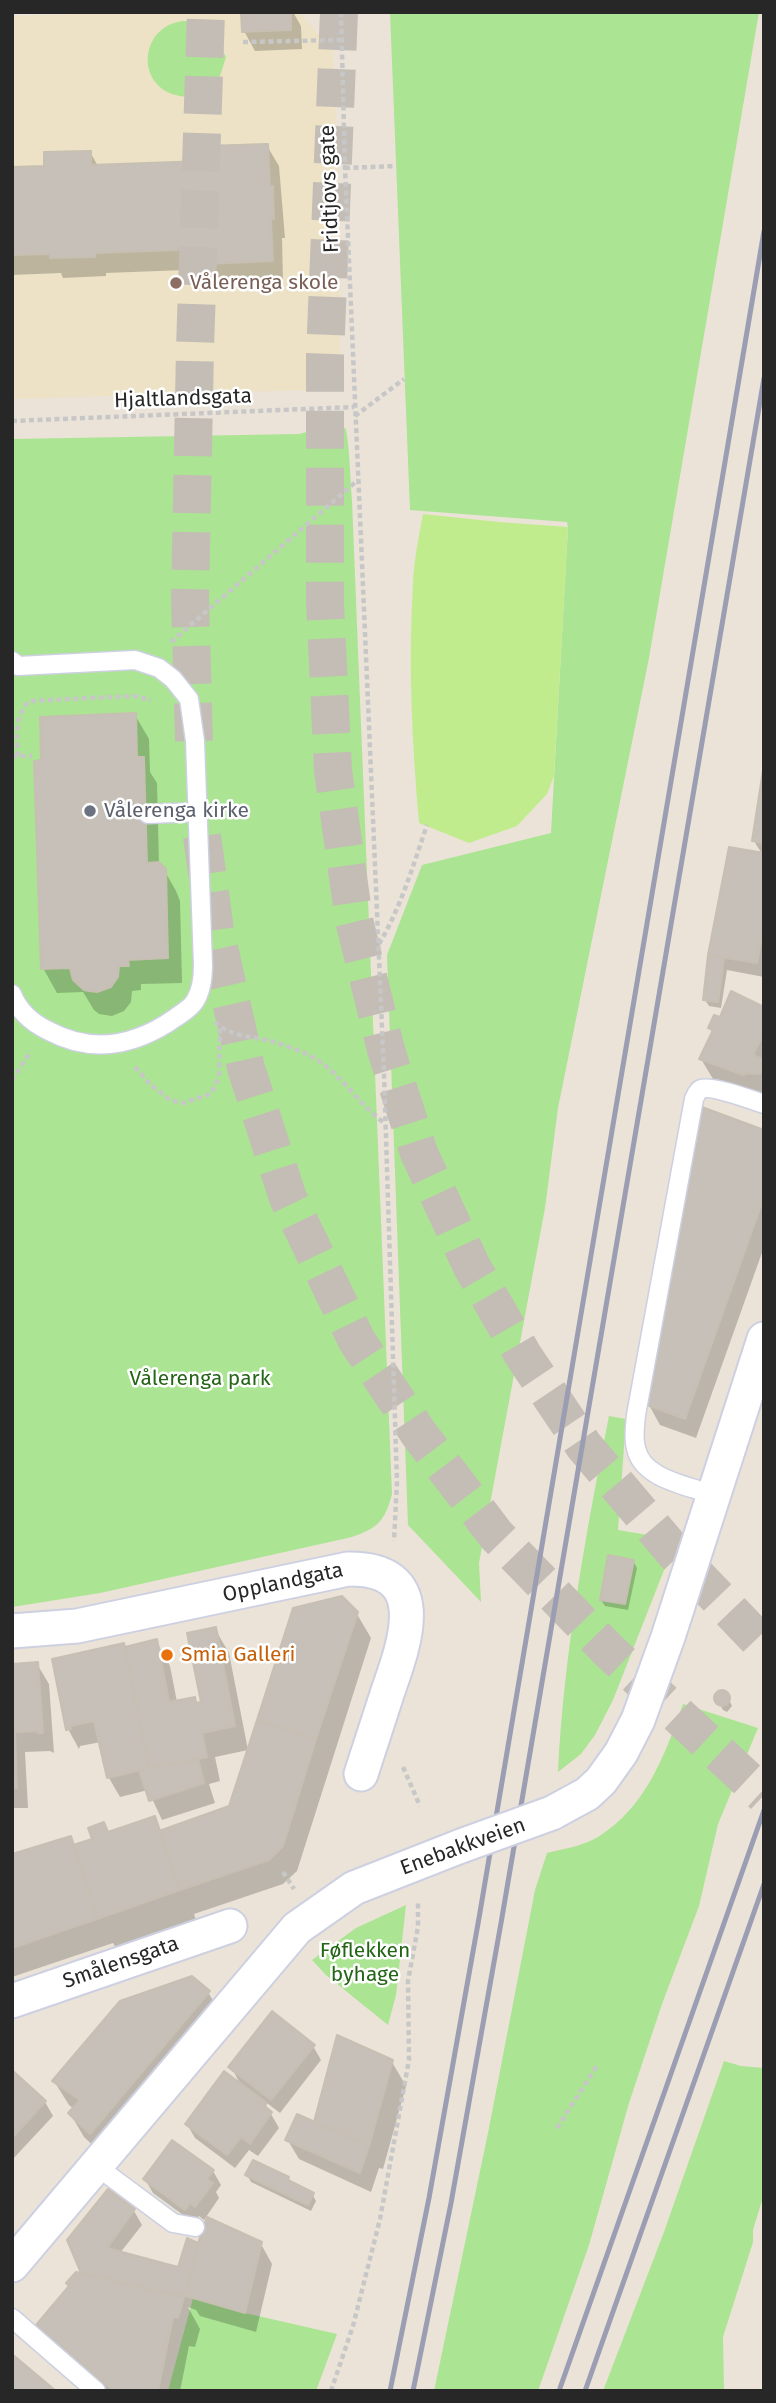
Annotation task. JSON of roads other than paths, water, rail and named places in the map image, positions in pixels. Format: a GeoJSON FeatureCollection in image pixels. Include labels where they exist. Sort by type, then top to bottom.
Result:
{"type":"FeatureCollection","features":[{"type":"Feature","properties":{"kind":"street","name":"Enebakkveien"},"geometry":{"type":"LineString","coordinates":[[12,2265],[297,1928],[354,1888],[552,1813],[587,1794],[601,1781],[621,1753],[638,1720],[764,1339]]}},
{"type":"Feature","properties":{"kind":"street","name":"Opplandgata"},"geometry":{"type":"LineString","coordinates":[[12,1631],[77,1626],[348,1569],[373,1571],[400,1589],[404,1599],[407,1633],[360,1773]]}},
{"type":"Feature","properties":{"kind":"street","name":"Smålensgata"},"geometry":{"type":"LineString","coordinates":[[12,2001],[230,1926]]}},
{"type":"Feature","properties":{"kind":"lane"},"geometry":{"type":"LineString","coordinates":[[12,994],[26,1016],[36,1025],[64,1039],[90,1045],[129,1041],[160,1028],[195,1001],[203,983],[195,741],[189,699],[173,679],[149,663],[123,660],[14,667]]}},
{"type":"Feature","properties":{"kind":"lane"},"geometry":{"type":"LineString","coordinates":[[148,814],[198,812]]}},
{"type":"Feature","properties":{"kind":"lane"},"geometry":{"type":"LineString","coordinates":[[713,1495],[653,1473],[640,1463],[635,1448],[636,1415],[694,1099],[702,1089],[714,1089],[764,1104]]}},
{"type":"Feature","properties":{"kind":"lane"},"geometry":{"type":"LineString","coordinates":[[95,2165],[173,2224],[195,2227]]}},
{"type":"Feature","properties":{"kind":"lane"},"geometry":{"type":"LineString","coordinates":[[12,2318],[96,2391]]}},
{"type":"Feature","properties":{"kind":"tunnel"},"geometry":{"type":"LineString","coordinates":[[194,741],[190,598],[206,12]]}},
{"type":"Feature","properties":{"kind":"tunnel"},"geometry":{"type":"LineString","coordinates":[[339,12],[325,357],[325,603],[333,770],[354,920],[386,1050],[419,1153],[472,1267],[523,1355],[584,1446],[674,1552],[764,1646]]}},
{"type":"Feature","properties":{"kind":"tunnel"},"geometry":{"type":"LineString","coordinates":[[202,836],[215,930],[246,1068],[288,1198],[357,1341],[419,1434],[496,1535],[608,1650],[764,1795]]}},
{"type":"Feature","properties":{"kind":"railway"},"geometry":{"type":"LineString","coordinates":[[390,2391],[429,2198],[479,1918],[764,231]]}},
{"type":"Feature","properties":{"kind":"railway"},"geometry":{"type":"LineString","coordinates":[[413,2391],[451,2203],[501,1923],[764,378]]}},
{"type":"Feature","properties":{"kind":"railway"},"geometry":{"type":"LineString","coordinates":[[559,2391],[764,1810]]}},
{"type":"Feature","properties":{"kind":"railway"},"geometry":{"type":"LineString","coordinates":[[585,2391],[764,1884]]}},
{"type":"Feature","properties":{"kind":"place","name":"Vålerenga skole"},"geometry":{"type":"Point","coordinates":[176,283]}},
{"type":"Feature","properties":{"kind":"place","name":"Vålerenga kirke"},"geometry":{"type":"Point","coordinates":[90,811]}},
{"type":"Feature","properties":{"kind":"place","name":"Smia Galleri"},"geometry":{"type":"Point","coordinates":[167,1655]}},
{"type":"Feature","properties":{"kind":"park label","name":"Vålerenga park"},"geometry":{"type":"Point","coordinates":[200,1379]}},
{"type":"Feature","properties":{"kind":"park label","name":"Føflekken byhage"},"geometry":{"type":"Point","coordinates":[365,1963]}}]}
